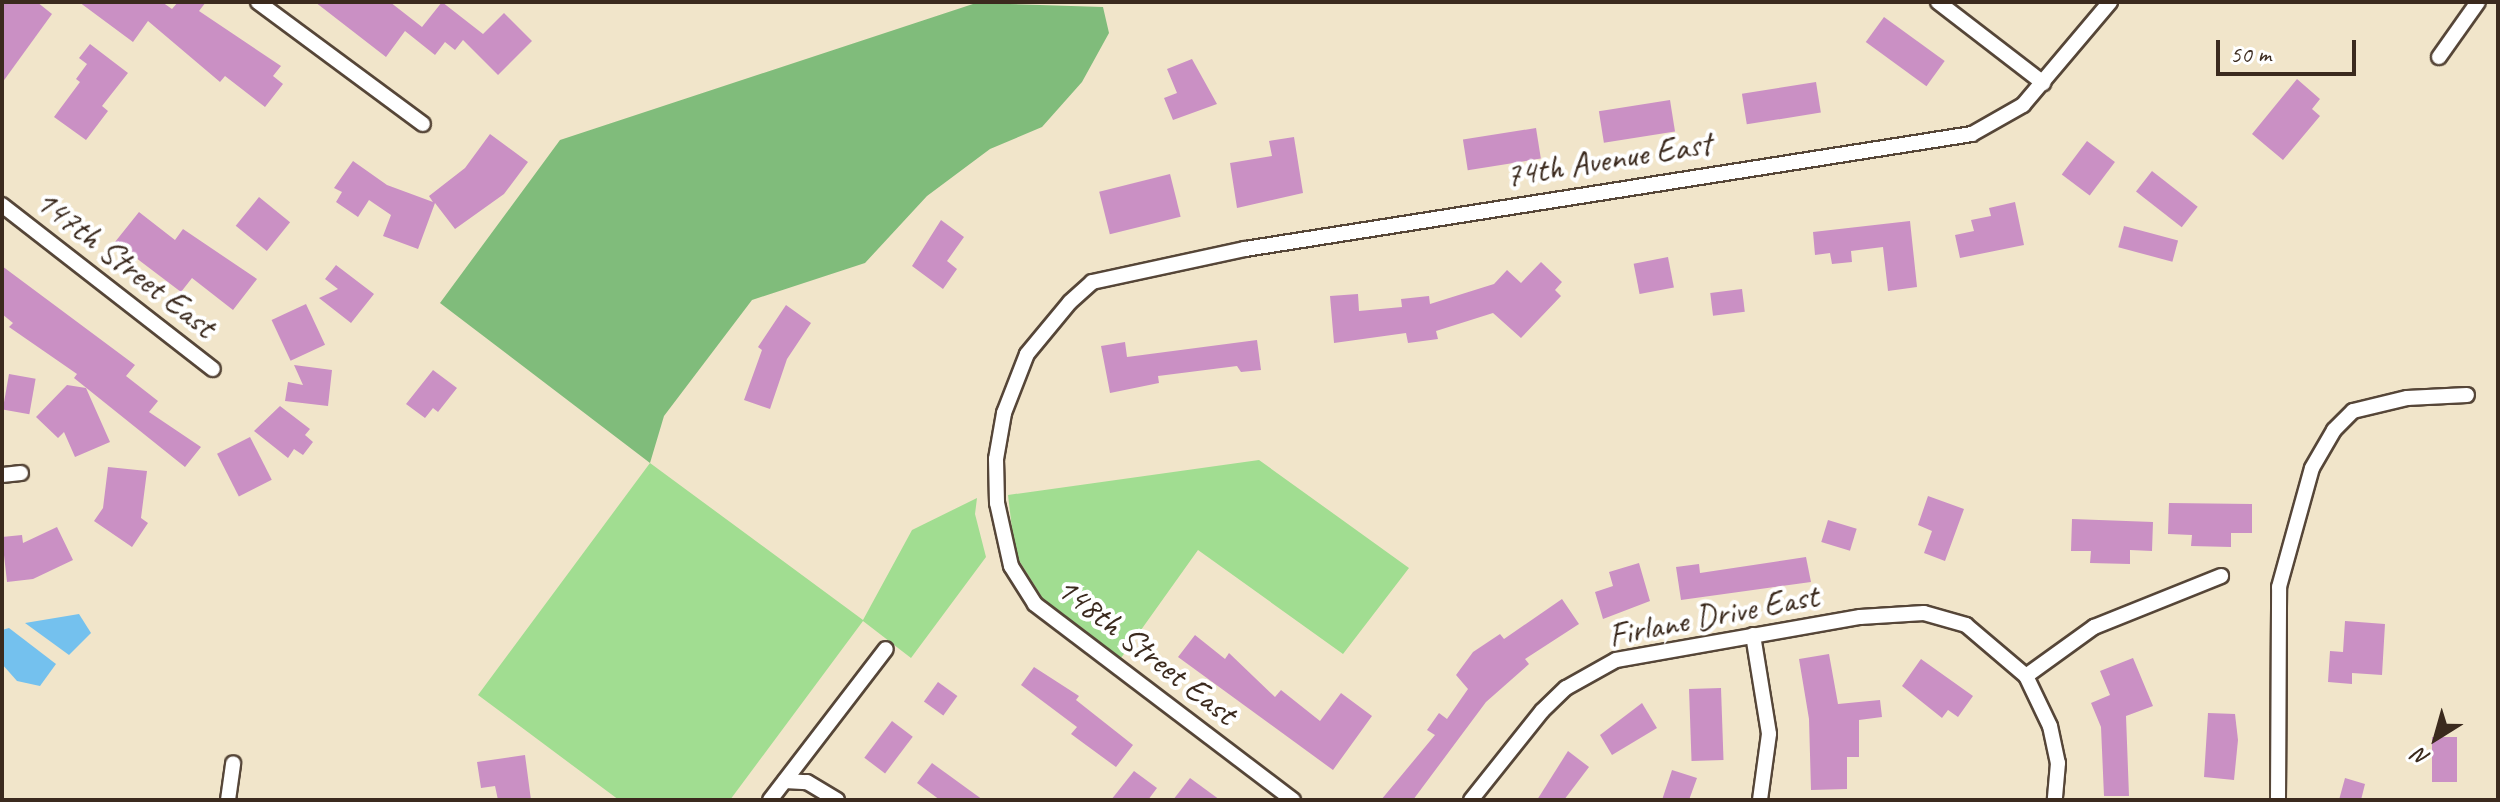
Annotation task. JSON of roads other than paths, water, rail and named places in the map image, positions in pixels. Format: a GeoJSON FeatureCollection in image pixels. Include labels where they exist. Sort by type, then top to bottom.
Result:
{"type":"FeatureCollection","features":[{"type":"Feature","properties":{"kind":"street"},"geometry":{"type":"LineString","coordinates":[[258,2],[423,124]]}},
{"type":"Feature","properties":{"kind":"street"},"geometry":{"type":"LineString","coordinates":[[1938,2],[2043,83]]}},
{"type":"Feature","properties":{"kind":"street","name":"74th Avenue East"},"geometry":{"type":"LineString","coordinates":[[1070,302],[1092,282],[1245,249],[1972,134],[2015,111],[2043,83],[2110,2]]}},
{"type":"Feature","properties":{"kind":"street"},"geometry":{"type":"LineString","coordinates":[[2439,57],[2478,2]]}},
{"type":"Feature","properties":{"kind":"street","name":"147th Street East"},"geometry":{"type":"LineString","coordinates":[[2,205],[213,369]]}},
{"type":"Feature","properties":{"kind":"street","name":"148th Street East"},"geometry":{"type":"LineString","coordinates":[[1070,302],[1027,354],[1004,413],[996,459],[997,503],[1011,566],[1035,604],[1293,800]]}},
{"type":"Feature","properties":{"kind":"street"},"geometry":{"type":"LineString","coordinates":[[2278,800],[2279,587],[2312,468],[2334,430],[2353,411],[2396,399],[2467,395]]}},
{"type":"Feature","properties":{"kind":"street"},"geometry":{"type":"LineString","coordinates":[[2,475],[21,473]]}},
{"type":"Feature","properties":{"kind":"street"},"geometry":{"type":"LineString","coordinates":[[2026,676],[2094,627],[2221,576]]}},
{"type":"Feature","properties":{"kind":"street","name":"Firlane Drive East"},"geometry":{"type":"LineString","coordinates":[[1471,800],[1542,711],[1592,671],[1638,654],[1753,635],[1924,613],[1966,625],[2010,658],[2026,676],[2050,726],[2058,763],[2055,800]]}},
{"type":"Feature","properties":{"kind":"street"},"geometry":{"type":"LineString","coordinates":[[1753,635],[1769,734],[1760,800]]}},
{"type":"Feature","properties":{"kind":"street"},"geometry":{"type":"LineString","coordinates":[[770,800],[886,649]]}},
{"type":"Feature","properties":{"kind":"street"},"geometry":{"type":"LineString","coordinates":[[228,800],[233,794],[233,763]]}},
{"type":"Feature","properties":{"kind":"street"},"geometry":{"type":"LineString","coordinates":[[785,781],[807,782],[837,800]]}},
{"type":"Feature","properties":{"kind":"water"},"geometry":{"type":"Polygon","coordinates":[[[79,614],[91,633],[69,655],[25,623],[79,614]]]}},
{"type":"Feature","properties":{"kind":"water"},"geometry":{"type":"Polygon","coordinates":[[[9,628],[56,664],[40,686],[17,681],[2,664],[2,630],[9,628]]]}}]}
